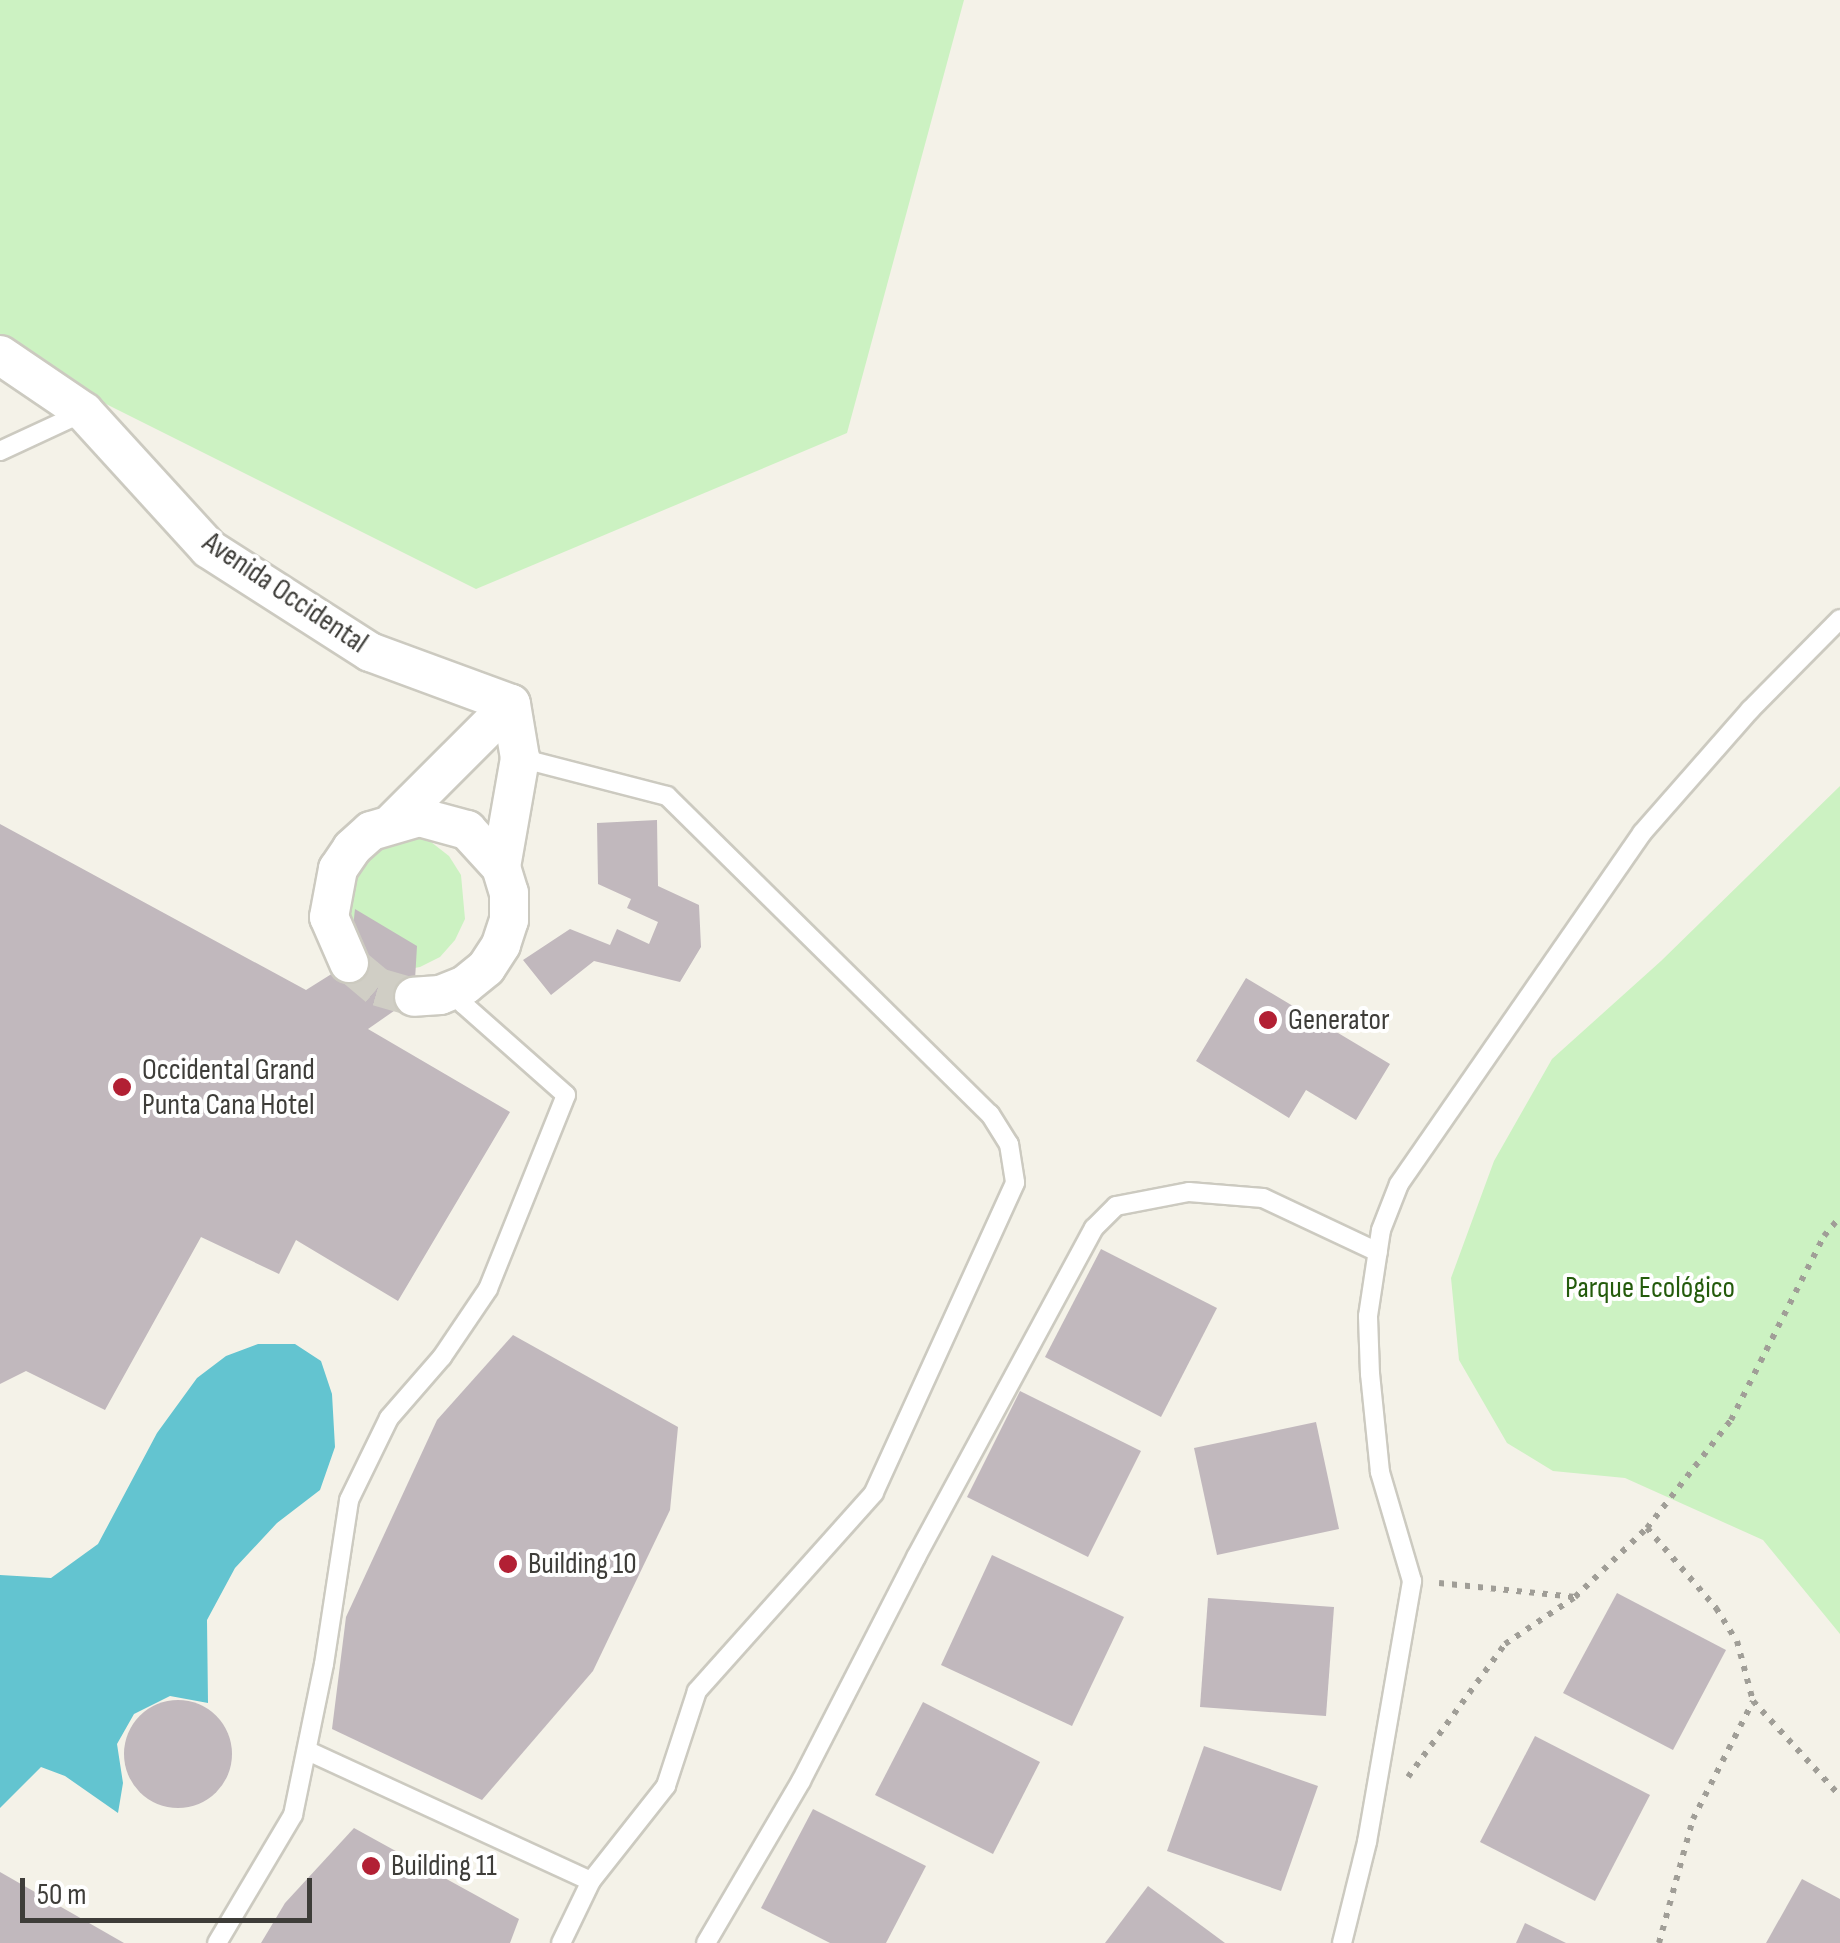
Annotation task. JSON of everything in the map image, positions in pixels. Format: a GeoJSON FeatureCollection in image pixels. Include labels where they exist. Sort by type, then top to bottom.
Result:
{"type":"FeatureCollection","features":[{"type":"Feature","properties":{"kind":"street","name":"Avenida Occidental"},"geometry":{"type":"LineString","coordinates":[[0,355],[84,412],[210,549],[370,652],[511,704]]}},
{"type":"Feature","properties":{"kind":"street"},"geometry":{"type":"LineString","coordinates":[[501,867],[520,758],[511,704]]}},
{"type":"Feature","properties":{"kind":"street"},"geometry":{"type":"LineString","coordinates":[[394,821],[511,704]]}},
{"type":"Feature","properties":{"kind":"street"},"geometry":{"type":"LineString","coordinates":[[349,963],[329,917],[338,869],[371,831],[394,821],[419,817],[444,820],[467,830],[501,867],[509,893],[509,920],[501,946],[486,968],[464,985],[440,995],[414,997]]}},
{"type":"Feature","properties":{"kind":"lane"},"geometry":{"type":"LineString","coordinates":[[0,451],[84,412]]}},
{"type":"Feature","properties":{"kind":"lane"},"geometry":{"type":"LineString","coordinates":[[1342,1943],[1367,1842],[1412,1581],[1380,1472],[1368,1316],[1378,1252],[1399,1184],[1642,833],[1750,710],[1840,619]]}},
{"type":"Feature","properties":{"kind":"lane"},"geometry":{"type":"LineString","coordinates":[[520,758],[667,796],[990,1114],[1009,1144],[1015,1184],[874,1493],[697,1691],[666,1786],[591,1880],[560,1943]]}},
{"type":"Feature","properties":{"kind":"lane"},"geometry":{"type":"LineString","coordinates":[[217,1943],[293,1814],[308,1751],[349,1500],[389,1418],[442,1357],[488,1289],[566,1094],[463,1004],[464,985]]}},
{"type":"Feature","properties":{"kind":"lane"},"geometry":{"type":"LineString","coordinates":[[706,1943],[801,1781],[1094,1228],[1116,1206],[1189,1192],[1263,1198],[1378,1252]]}},
{"type":"Feature","properties":{"kind":"lane"},"geometry":{"type":"LineString","coordinates":[[308,1751],[591,1880]]}},
{"type":"Feature","properties":{"kind":"path"},"geometry":{"type":"LineString","coordinates":[[1367,1842],[1417,1762],[1505,1644],[1575,1597],[1647,1528],[1731,1420],[1824,1236],[1840,1216]]}},
{"type":"Feature","properties":{"kind":"path"},"geometry":{"type":"LineString","coordinates":[[1647,1528],[1716,1608],[1737,1640],[1753,1701],[1840,1796]]}},
{"type":"Feature","properties":{"kind":"path"},"geometry":{"type":"LineString","coordinates":[[1412,1581],[1575,1597]]}},
{"type":"Feature","properties":{"kind":"path"},"geometry":{"type":"LineString","coordinates":[[1659,1943],[1693,1819],[1753,1701]]}},
{"type":"Feature","properties":{"kind":"green space"},"geometry":{"type":"Polygon","coordinates":[[[0,0],[964,0],[847,433],[476,589],[0,351],[0,0]]]}},
{"type":"Feature","properties":{"kind":"green space","name":"Parque Ecológico"},"geometry":{"type":"Polygon","coordinates":[[[1840,786],[1840,1634],[1763,1540],[1625,1478],[1553,1471],[1507,1443],[1459,1360],[1451,1278],[1494,1161],[1552,1059],[1661,961],[1840,786]]]}},
{"type":"Feature","properties":{"kind":"green space"},"geometry":{"type":"Polygon","coordinates":[[[409,834],[431,842],[449,856],[461,875],[465,919],[455,940],[440,957],[420,967],[398,971],[355,956],[335,875],[347,856],[409,834]]]}},
{"type":"Feature","properties":{"kind":"water"},"geometry":{"type":"Polygon","coordinates":[[[258,1344],[295,1344],[321,1361],[332,1394],[335,1447],[320,1490],[277,1523],[235,1568],[207,1620],[208,1703],[170,1696],[134,1714],[117,1744],[123,1783],[118,1813],[65,1776],[41,1767],[0,1808],[0,1575],[51,1578],[98,1544],[157,1433],[197,1378],[226,1356],[258,1344]]]}},
{"type":"Feature","properties":{"kind":"building"},"geometry":{"type":"Polygon","coordinates":[[[657,820],[658,886],[699,905],[701,947],[680,982],[594,961],[551,995],[523,960],[570,929],[610,945],[617,929],[649,944],[658,922],[627,908],[631,899],[598,884],[597,823],[657,820]]]}},
{"type":"Feature","properties":{"kind":"building"},"geometry":{"type":"Polygon","coordinates":[[[0,824],[306,990],[349,963],[355,909],[417,946],[414,997],[368,1029],[510,1112],[398,1301],[296,1240],[279,1274],[201,1237],[105,1410],[26,1371],[0,1384],[0,824]]]}},
{"type":"Feature","properties":{"kind":"building","name":"Generator"},"geometry":{"type":"Polygon","coordinates":[[[1246,978],[1390,1064],[1356,1120],[1306,1090],[1289,1118],[1196,1061],[1246,978]]]}},
{"type":"Feature","properties":{"kind":"building"},"geometry":{"type":"Polygon","coordinates":[[[1101,1249],[1217,1308],[1161,1417],[1045,1357],[1101,1249]]]}},
{"type":"Feature","properties":{"kind":"building","name":"Building 10"},"geometry":{"type":"Polygon","coordinates":[[[513,1335],[678,1427],[670,1510],[593,1671],[482,1800],[332,1729],[346,1617],[437,1420],[513,1335]]]}},
{"type":"Feature","properties":{"kind":"building"},"geometry":{"type":"Polygon","coordinates":[[[1020,1391],[1141,1451],[1088,1557],[967,1497],[1020,1391]]]}},
{"type":"Feature","properties":{"kind":"building"},"geometry":{"type":"Polygon","coordinates":[[[1316,1422],[1339,1529],[1217,1555],[1194,1448],[1316,1422]]]}},
{"type":"Feature","properties":{"kind":"building"},"geometry":{"type":"Polygon","coordinates":[[[992,1555],[1124,1617],[1072,1726],[941,1665],[992,1555]]]}},
{"type":"Feature","properties":{"kind":"building"},"geometry":{"type":"Polygon","coordinates":[[[1617,1593],[1726,1650],[1673,1750],[1563,1693],[1617,1593]]]}},
{"type":"Feature","properties":{"kind":"building"},"geometry":{"type":"Polygon","coordinates":[[[1208,1598],[1334,1607],[1326,1716],[1200,1707],[1208,1598]]]}},
{"type":"Feature","properties":{"kind":"building"},"geometry":{"type":"Polygon","coordinates":[[[178,1700],[199,1704],[216,1716],[228,1733],[232,1754],[228,1775],[216,1792],[199,1804],[178,1808],[157,1804],[140,1792],[128,1775],[124,1754],[128,1733],[140,1716],[157,1704],[178,1700]]]}},
{"type":"Feature","properties":{"kind":"building"},"geometry":{"type":"Polygon","coordinates":[[[923,1702],[1040,1762],[993,1854],[875,1795],[923,1702]]]}},
{"type":"Feature","properties":{"kind":"building"},"geometry":{"type":"Polygon","coordinates":[[[1535,1736],[1650,1795],[1595,1901],[1480,1842],[1535,1736]]]}},
{"type":"Feature","properties":{"kind":"building"},"geometry":{"type":"Polygon","coordinates":[[[1204,1746],[1318,1786],[1281,1891],[1167,1851],[1204,1746]]]}},
{"type":"Feature","properties":{"kind":"building"},"geometry":{"type":"Polygon","coordinates":[[[813,1809],[926,1866],[886,1943],[830,1943],[761,1908],[813,1809]]]}},
{"type":"Feature","properties":{"kind":"building","name":"Building 11"},"geometry":{"type":"Polygon","coordinates":[[[354,1828],[519,1919],[510,1943],[261,1943],[285,1903],[354,1828]]]}},
{"type":"Feature","properties":{"kind":"building"},"geometry":{"type":"Polygon","coordinates":[[[0,1872],[124,1943],[0,1943],[0,1872]]]}},
{"type":"Feature","properties":{"kind":"building"},"geometry":{"type":"Polygon","coordinates":[[[1802,1879],[1840,1899],[1840,1943],[1766,1943],[1802,1879]]]}},
{"type":"Feature","properties":{"kind":"building"},"geometry":{"type":"Polygon","coordinates":[[[1148,1886],[1225,1943],[1105,1943],[1148,1886]]]}},
{"type":"Feature","properties":{"kind":"building"},"geometry":{"type":"Polygon","coordinates":[[[1525,1923],[1566,1943],[1516,1943],[1525,1923]]]}},
{"type":"Feature","properties":{"kind":"tunnel"},"geometry":{"type":"LineString","coordinates":[[349,963],[378,987],[414,997]]}},
{"type":"Feature","properties":{"kind":"place","name":"Generator"},"geometry":{"type":"Point","coordinates":[1268,1020]}},
{"type":"Feature","properties":{"kind":"place","name":"Occidental Grand Punta Cana Hotel"},"geometry":{"type":"Point","coordinates":[122,1087]}},
{"type":"Feature","properties":{"kind":"place","name":"Building 10"},"geometry":{"type":"Point","coordinates":[508,1564]}},
{"type":"Feature","properties":{"kind":"place","name":"Building 11"},"geometry":{"type":"Point","coordinates":[371,1866]}}]}
